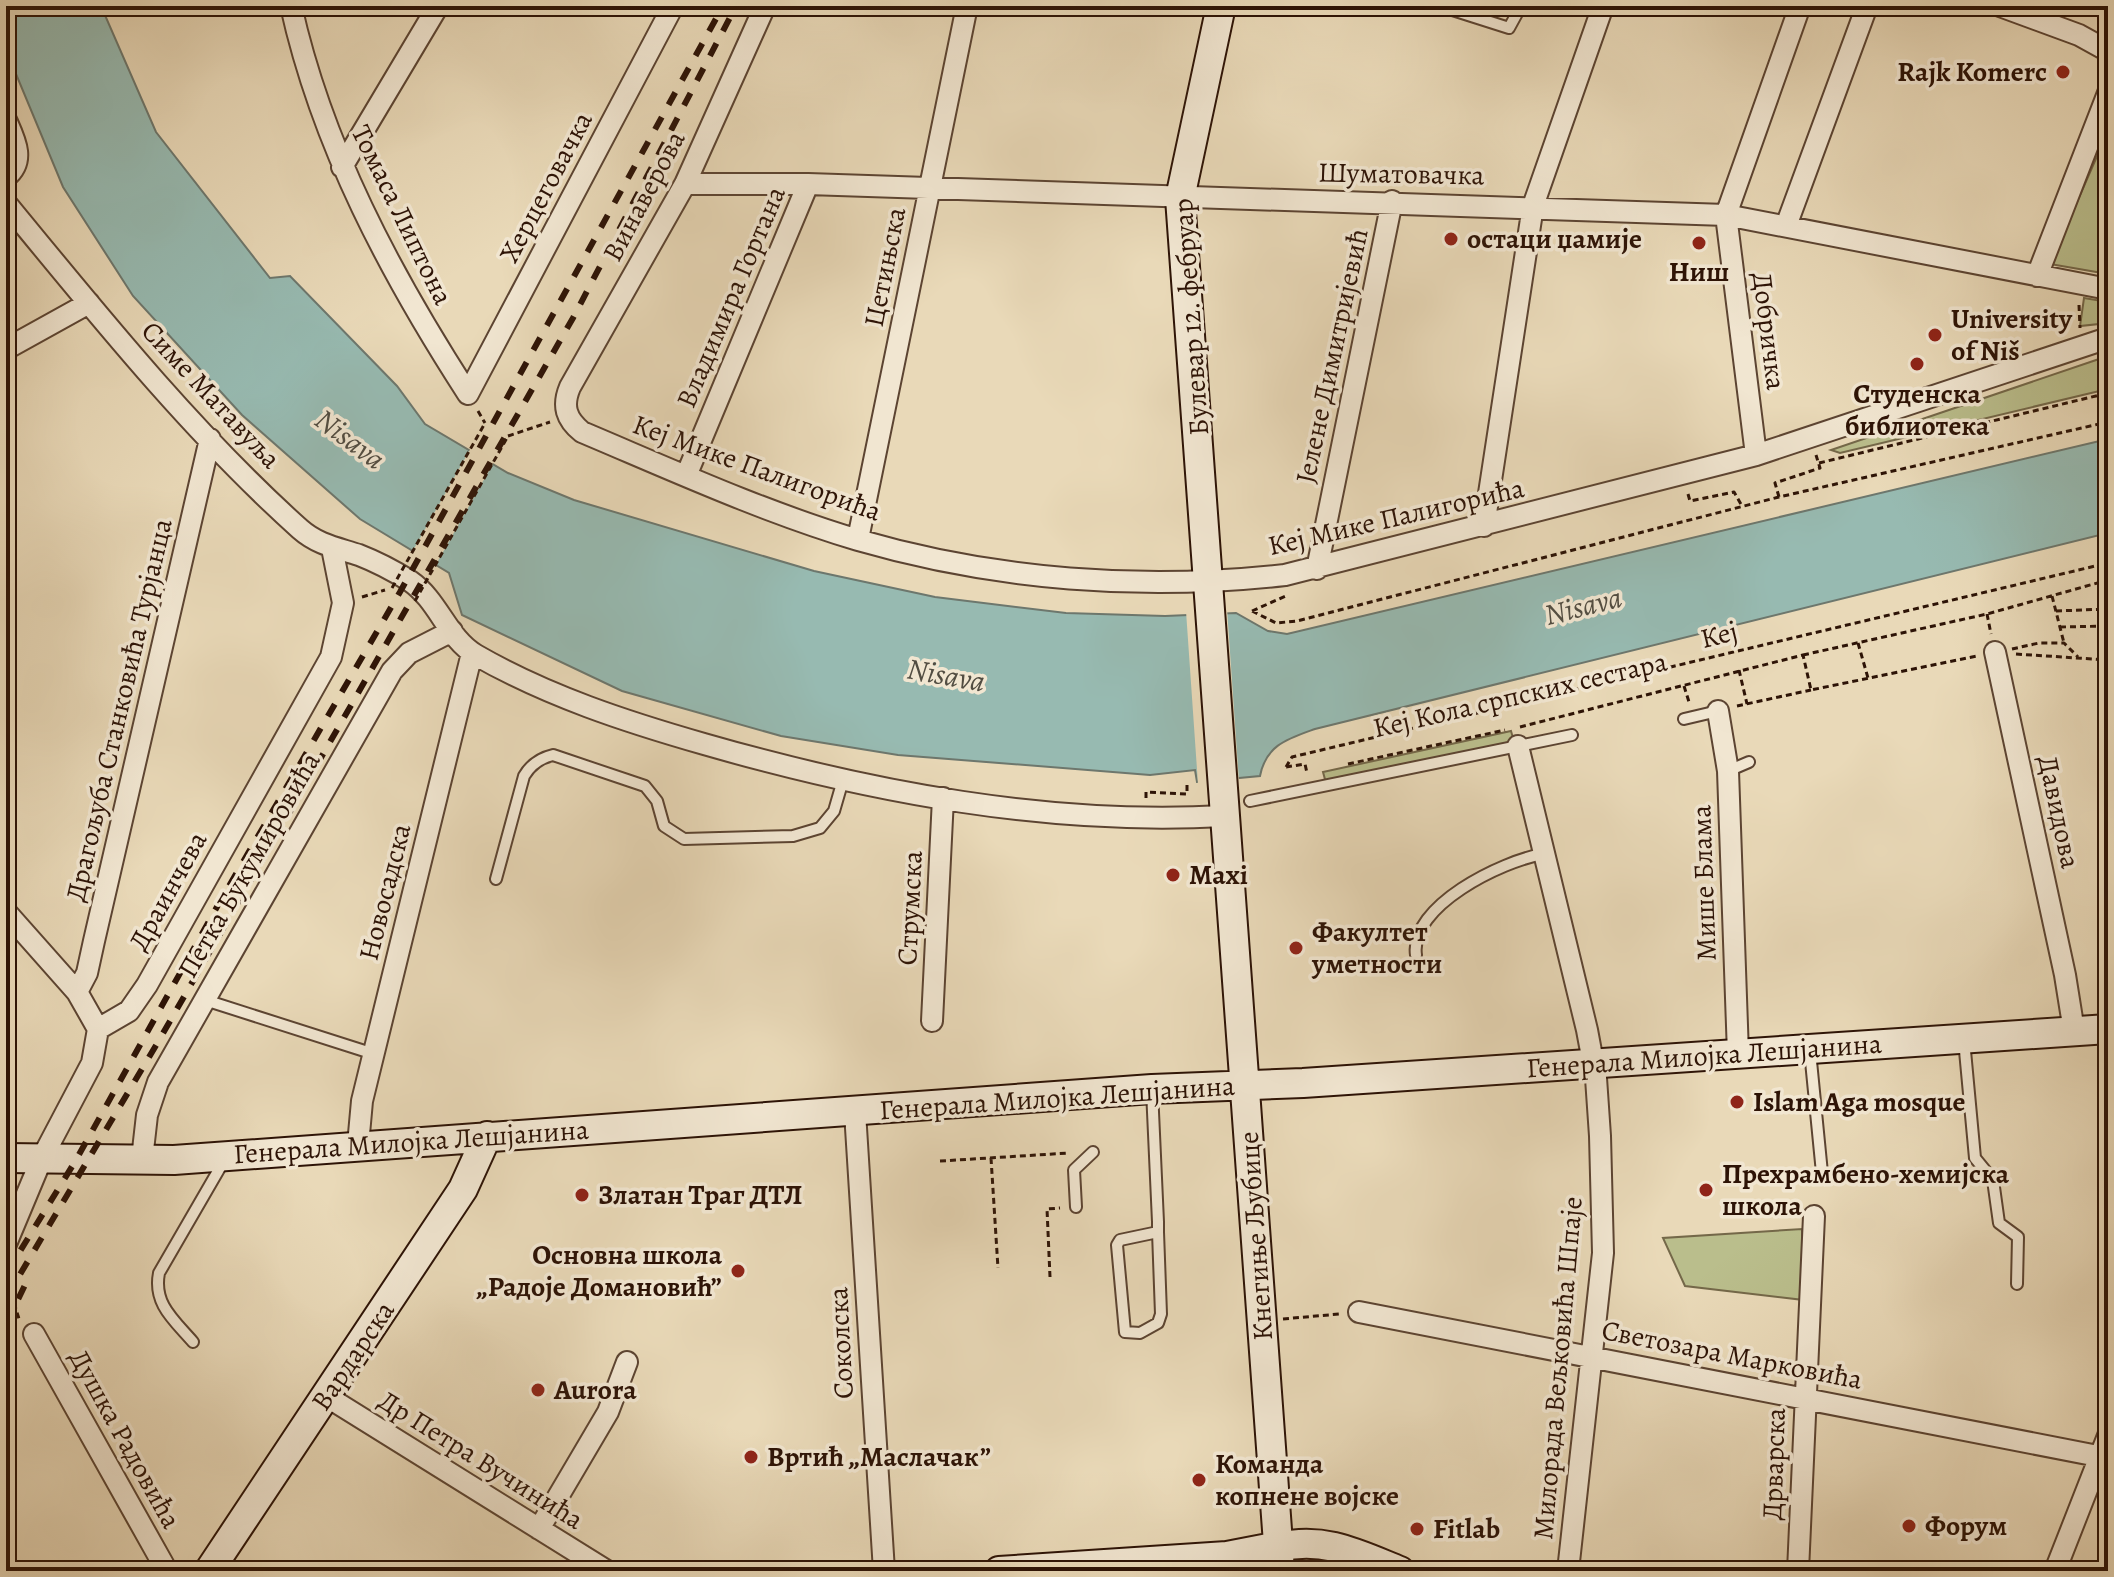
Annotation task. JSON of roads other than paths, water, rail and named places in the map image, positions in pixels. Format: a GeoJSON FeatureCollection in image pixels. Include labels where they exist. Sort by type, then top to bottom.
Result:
{"type":"FeatureCollection","features":[{"type":"Feature","properties":{"kind":"main road","name":"Булевар 12. фебруар"},"geometry":{"type":"LineString","coordinates":[[1221,6],[1180,198],[1207,548],[1207,597],[1221,783]]}},
{"type":"Feature","properties":{"kind":"main road","name":"Кнегиње Љубице"},"geometry":{"type":"LineString","coordinates":[[1221,783],[1280,1555]]}},
{"type":"Feature","properties":{"kind":"main road","name":"Генерала Милојка Лешјанина"},"geometry":{"type":"LineString","coordinates":[[6,1158],[228,1156],[487,1136],[1090,1098],[1152,1089],[2108,1029]]}},
{"type":"Feature","properties":{"kind":"main road","name":"Вардарска"},"geometry":{"type":"LineString","coordinates":[[209,1571],[463,1189],[487,1136]]}},
{"type":"Feature","properties":{"kind":"main road"},"geometry":{"type":"LineString","coordinates":[[999,1571],[1280,1555],[1300,1542],[1325,1543],[1400,1571]]}},
{"type":"Feature","properties":{"kind":"street","name":"Томаса Липтона"},"geometry":{"type":"LineString","coordinates":[[291,6],[342,167],[429,334],[468,394]]}},
{"type":"Feature","properties":{"kind":"street"},"geometry":{"type":"LineString","coordinates":[[342,167],[438,6]]}},
{"type":"Feature","properties":{"kind":"street","name":"Херцеговачка"},"geometry":{"type":"LineString","coordinates":[[468,394],[673,6]]}},
{"type":"Feature","properties":{"kind":"street","name":"Винаверова"},"geometry":{"type":"LineString","coordinates":[[566,412],[570,387],[685,184],[765,6]]}},
{"type":"Feature","properties":{"kind":"street","name":"Цетињска"},"geometry":{"type":"LineString","coordinates":[[858,539],[967,6]]}},
{"type":"Feature","properties":{"kind":"street"},"geometry":{"type":"LineString","coordinates":[[1484,526],[1533,206],[1603,6]]}},
{"type":"Feature","properties":{"kind":"street"},"geometry":{"type":"LineString","coordinates":[[1726,215],[1800,6]]}},
{"type":"Feature","properties":{"kind":"street"},"geometry":{"type":"LineString","coordinates":[[1786,226],[1867,6]]}},
{"type":"Feature","properties":{"kind":"street"},"geometry":{"type":"LineString","coordinates":[[2000,6],[2079,35],[2108,51]]}},
{"type":"Feature","properties":{"kind":"street"},"geometry":{"type":"LineString","coordinates":[[2037,276],[2108,93]]}},
{"type":"Feature","properties":{"kind":"street"},"geometry":{"type":"LineString","coordinates":[[6,120],[18,148],[18,163],[6,177]]}},
{"type":"Feature","properties":{"kind":"street","name":"Шуматовачка"},"geometry":{"type":"LineString","coordinates":[[685,184],[808,184],[1180,198],[1392,201],[1726,215],[2108,289]]}},
{"type":"Feature","properties":{"kind":"street","name":"Владимира Гортана"},"geometry":{"type":"LineString","coordinates":[[686,476],[808,184]]}},
{"type":"Feature","properties":{"kind":"street","name":"Јелене Димитријевић"},"geometry":{"type":"LineString","coordinates":[[1317,569],[1392,201]]}},
{"type":"Feature","properties":{"kind":"street","name":"Симе Матавуља"},"geometry":{"type":"LineString","coordinates":[[6,203],[89,303],[210,439],[302,531],[332,548],[373,560],[400,584],[426,592],[452,631]]}},
{"type":"Feature","properties":{"kind":"street","name":"Добричка"},"geometry":{"type":"LineString","coordinates":[[1726,215],[1756,455]]}},
{"type":"Feature","properties":{"kind":"street"},"geometry":{"type":"LineString","coordinates":[[6,349],[89,303]]}},
{"type":"Feature","properties":{"kind":"street","name":"Кеј Мике Палигорића"},"geometry":{"type":"LineString","coordinates":[[566,412],[582,432],[686,476],[858,539],[1019,573],[1101,581],[1207,597],[1756,455],[2108,338]]}},
{"type":"Feature","properties":{"kind":"street","name":"Драгољуба Станковића Турјанца"},"geometry":{"type":"LineString","coordinates":[[77,992],[87,973],[210,439]]}},
{"type":"Feature","properties":{"kind":"street","name":"Драинчева"},"geometry":{"type":"LineString","coordinates":[[98,1029],[129,1011],[147,985],[331,657],[343,603],[332,548]]}},
{"type":"Feature","properties":{"kind":"street"},"geometry":{"type":"LineString","coordinates":[[452,631],[472,653],[519,678],[602,712],[754,759],[843,780],[943,798],[1146,818],[1224,816]]}},
{"type":"Feature","properties":{"kind":"street","name":"Петка Букумировића"},"geometry":{"type":"LineString","coordinates":[[142,1159],[153,1096],[392,671],[409,653],[452,631]]}},
{"type":"Feature","properties":{"kind":"street","name":"Давидова"},"geometry":{"type":"LineString","coordinates":[[1995,652],[2065,975],[2074,1031]]}},
{"type":"Feature","properties":{"kind":"street","name":"Новосадска"},"geometry":{"type":"LineString","coordinates":[[358,1145],[359,1117],[472,653]]}},
{"type":"Feature","properties":{"kind":"street","name":"Мише Блама"},"geometry":{"type":"LineString","coordinates":[[1718,711],[1728,771],[1738,1054]]}},
{"type":"Feature","properties":{"kind":"street","name":"Милорада Вељковића Шпаје"},"geometry":{"type":"LineString","coordinates":[[1518,746],[1594,1063],[1602,1175],[1603,1240],[1568,1571]]}},
{"type":"Feature","properties":{"kind":"street","name":"Струмска"},"geometry":{"type":"LineString","coordinates":[[932,1021],[943,798]]}},
{"type":"Feature","properties":{"kind":"street"},"geometry":{"type":"LineString","coordinates":[[6,912],[77,992],[98,1029],[92,1063],[42,1158],[29,1196],[6,1244]]}},
{"type":"Feature","properties":{"kind":"street","name":"Соколска"},"geometry":{"type":"LineString","coordinates":[[855,1112],[884,1571]]}},
{"type":"Feature","properties":{"kind":"street","name":"Дрварска"},"geometry":{"type":"LineString","coordinates":[[1798,1571],[1814,1216]]}},
{"type":"Feature","properties":{"kind":"street","name":"Светозара Марковића"},"geometry":{"type":"LineString","coordinates":[[1359,1312],[2104,1457]]}},
{"type":"Feature","properties":{"kind":"street","name":"Душка Радовића"},"geometry":{"type":"LineString","coordinates":[[34,1334],[167,1571]]}},
{"type":"Feature","properties":{"kind":"street"},"geometry":{"type":"LineString","coordinates":[[539,1529],[608,1412],[627,1362]]}},
{"type":"Feature","properties":{"kind":"street","name":"Др Петра Вучинића"},"geometry":{"type":"LineString","coordinates":[[326,1396],[607,1571]]}},
{"type":"Feature","properties":{"kind":"street"},"geometry":{"type":"LineString","coordinates":[[2055,1571],[2104,1457],[2108,1436]]}},
{"type":"Feature","properties":{"kind":"lane"},"geometry":{"type":"LineString","coordinates":[[1443,7],[1509,28],[1521,6]]}},
{"type":"Feature","properties":{"kind":"lane"},"geometry":{"type":"LineString","coordinates":[[1689,718],[1718,711]]}},
{"type":"Feature","properties":{"kind":"lane"},"geometry":{"type":"LineString","coordinates":[[1250,801],[1572,735]]}},
{"type":"Feature","properties":{"kind":"lane"},"geometry":{"type":"LineString","coordinates":[[496,879],[524,776],[534,763],[546,756],[553,755],[645,786],[657,801],[664,826],[684,839],[793,836],[820,828],[834,811],[843,780]]}},
{"type":"Feature","properties":{"kind":"lane"},"geometry":{"type":"LineString","coordinates":[[1728,771],[1749,762]]}},
{"type":"Feature","properties":{"kind":"lane"},"geometry":{"type":"LineString","coordinates":[[1416,955],[1414,946],[1421,926],[1452,895],[1515,861],[1543,854]]}},
{"type":"Feature","properties":{"kind":"lane"},"geometry":{"type":"LineString","coordinates":[[205,1000],[374,1054]]}},
{"type":"Feature","properties":{"kind":"lane"},"geometry":{"type":"LineString","coordinates":[[1964,1038],[1975,1158],[1993,1180],[1999,1223],[2018,1237],[2017,1284]]}},
{"type":"Feature","properties":{"kind":"lane"},"geometry":{"type":"LineString","coordinates":[[1810,1049],[1822,1173]]}},
{"type":"Feature","properties":{"kind":"lane"},"geometry":{"type":"LineString","coordinates":[[1152,1089],[1158,1232],[1161,1314],[1158,1323],[1140,1333],[1125,1332],[1117,1245],[1120,1240],[1158,1232]]}},
{"type":"Feature","properties":{"kind":"lane"},"geometry":{"type":"LineString","coordinates":[[1076,1207],[1074,1170],[1093,1152]]}},
{"type":"Feature","properties":{"kind":"lane"},"geometry":{"type":"LineString","coordinates":[[193,1342],[158,1301],[156,1287],[159,1273],[228,1156]]}},
{"type":"Feature","properties":{"kind":"water","name":"Nisava"},"geometry":{"type":"Polygon","coordinates":[[[6,6],[101,6],[156,132],[270,278],[290,276],[397,386],[425,424],[508,473],[574,500],[814,571],[935,597],[1066,613],[1165,616],[1236,613],[1268,631],[1287,634],[2108,439],[2108,533],[1315,729],[1287,740],[1273,750],[1260,776],[1197,782],[1195,770],[1150,775],[898,755],[781,736],[622,691],[462,615],[449,573],[360,519],[242,415],[133,296],[63,187],[6,50],[6,6]]]}},
{"type":"Feature","properties":{"kind":"railway"},"geometry":{"type":"LineString","coordinates":[[6,1274],[76,1160],[218,905],[400,592],[723,6]]}},
{"type":"Feature","properties":{"kind":"railway"},"geometry":{"type":"LineString","coordinates":[[6,1298],[158,1042],[573,318],[736,6]]}},
{"type":"Feature","properties":{"kind":"railway"},"geometry":{"type":"LineString","coordinates":[[6,1324],[25,1285]]}},
{"type":"Feature","properties":{"kind":"place","name":"Rajk Komerc"},"geometry":{"type":"Point","coordinates":[2063,72]}},
{"type":"Feature","properties":{"kind":"place","name":"остаци џамије"},"geometry":{"type":"Point","coordinates":[1451,239]}},
{"type":"Feature","properties":{"kind":"place","name":"Ниш"},"geometry":{"type":"Point","coordinates":[1699,243]}},
{"type":"Feature","properties":{"kind":"place","name":"University of Niš"},"geometry":{"type":"Point","coordinates":[1935,335]}},
{"type":"Feature","properties":{"kind":"place","name":"Студенска библиотека"},"geometry":{"type":"Point","coordinates":[1917,364]}},
{"type":"Feature","properties":{"kind":"place","name":"Maxi"},"geometry":{"type":"Point","coordinates":[1173,875]}},
{"type":"Feature","properties":{"kind":"place","name":"Факултет уметности"},"geometry":{"type":"Point","coordinates":[1296,948]}},
{"type":"Feature","properties":{"kind":"place","name":"Islam Aga mosque"},"geometry":{"type":"Point","coordinates":[1737,1102]}},
{"type":"Feature","properties":{"kind":"place","name":"Прехрамбено-хемијска школа"},"geometry":{"type":"Point","coordinates":[1706,1190]}},
{"type":"Feature","properties":{"kind":"place","name":"Златан Траг ДТЛ"},"geometry":{"type":"Point","coordinates":[582,1195]}},
{"type":"Feature","properties":{"kind":"place","name":"Основна школа „Радоје Домановић”"},"geometry":{"type":"Point","coordinates":[738,1271]}},
{"type":"Feature","properties":{"kind":"place","name":"Aurora"},"geometry":{"type":"Point","coordinates":[538,1390]}},
{"type":"Feature","properties":{"kind":"place","name":"Вртић „Маслачак”"},"geometry":{"type":"Point","coordinates":[751,1457]}},
{"type":"Feature","properties":{"kind":"place","name":"Команда копнене војске"},"geometry":{"type":"Point","coordinates":[1199,1480]}},
{"type":"Feature","properties":{"kind":"place","name":"Форум"},"geometry":{"type":"Point","coordinates":[1909,1526]}},
{"type":"Feature","properties":{"kind":"place","name":"Fitlab"},"geometry":{"type":"Point","coordinates":[1417,1529]}}]}
